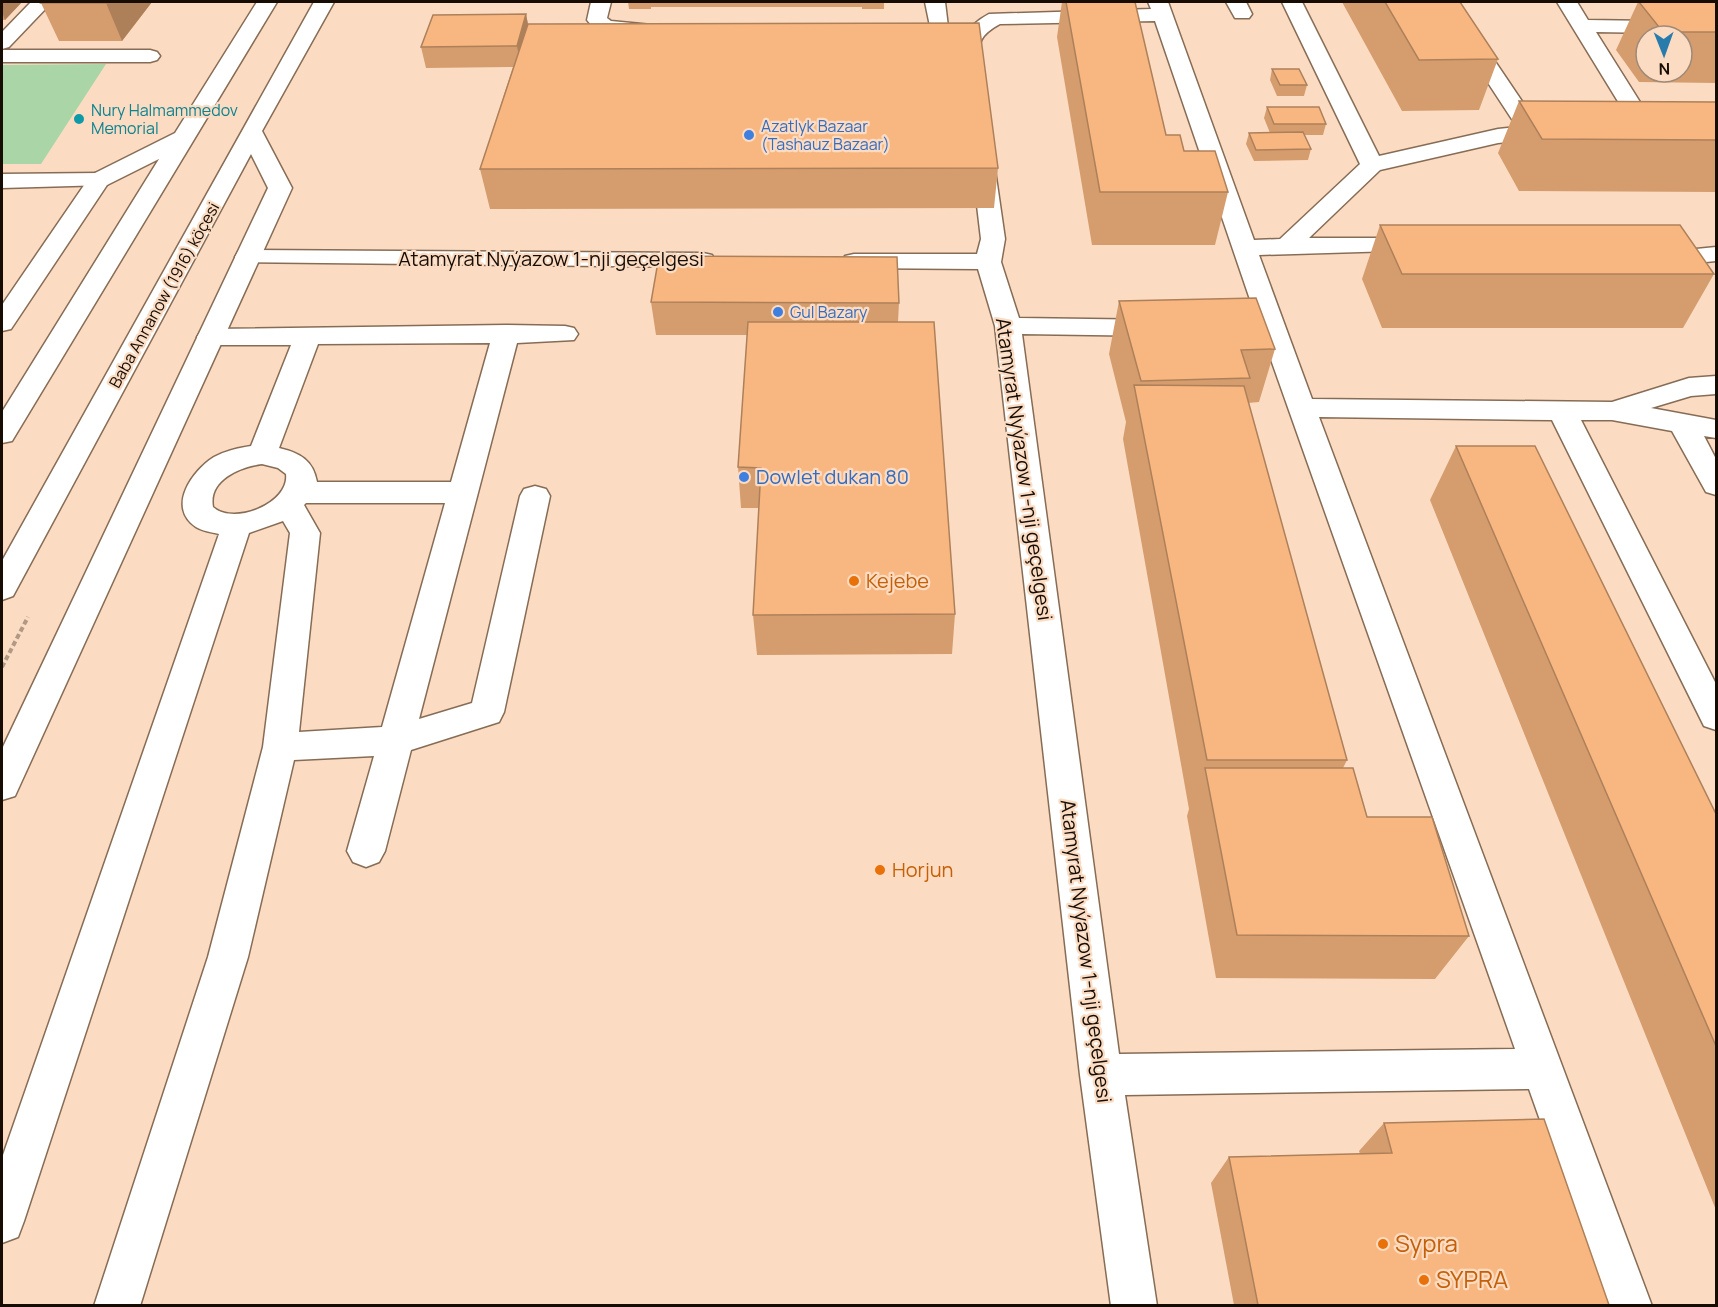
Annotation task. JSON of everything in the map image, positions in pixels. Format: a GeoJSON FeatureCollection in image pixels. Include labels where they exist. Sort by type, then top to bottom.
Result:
{"type":"FeatureCollection","features":[{"type":"Feature","properties":{"kind":"main road"},"geometry":{"type":"LineString","coordinates":[[2,43],[42,2]]}},
{"type":"Feature","properties":{"kind":"main road"},"geometry":{"type":"LineString","coordinates":[[2,434],[267,2]]}},
{"type":"Feature","properties":{"kind":"main road","name":"Baba Annanow (1916) köçesi"},"geometry":{"type":"LineString","coordinates":[[2,588],[324,2]]}},
{"type":"Feature","properties":{"kind":"main road"},"geometry":{"type":"LineString","coordinates":[[601,2],[597,20],[604,25],[662,29]]}},
{"type":"Feature","properties":{"kind":"main road"},"geometry":{"type":"LineString","coordinates":[[935,2],[938,27]]}},
{"type":"Feature","properties":{"kind":"main road"},"geometry":{"type":"LineString","coordinates":[[1292,2],[1372,165]]}},
{"type":"Feature","properties":{"kind":"main road"},"geometry":{"type":"LineString","coordinates":[[1445,2],[1532,133]]}},
{"type":"Feature","properties":{"kind":"main road"},"geometry":{"type":"LineString","coordinates":[[1567,2],[1644,126]]}},
{"type":"Feature","properties":{"kind":"main road"},"geometry":{"type":"LineString","coordinates":[[914,27],[938,27],[989,15],[1160,8],[1243,248],[1629,1305]]}},
{"type":"Feature","properties":{"kind":"main road"},"geometry":{"type":"LineString","coordinates":[[972,86],[967,51],[989,15]]}},
{"type":"Feature","properties":{"kind":"main road"},"geometry":{"type":"LineString","coordinates":[[1582,26],[1716,28]]}},
{"type":"Feature","properties":{"kind":"main road"},"geometry":{"type":"LineString","coordinates":[[2,56],[150,56]]}},
{"type":"Feature","properties":{"kind":"main road"},"geometry":{"type":"LineString","coordinates":[[1617,125],[1668,127]]}},
{"type":"Feature","properties":{"kind":"main road"},"geometry":{"type":"LineString","coordinates":[[1287,246],[1372,165],[1498,136],[1575,128]]}},
{"type":"Feature","properties":{"kind":"main road"},"geometry":{"type":"LineString","coordinates":[[2,785],[280,188],[252,131]]}},
{"type":"Feature","properties":{"kind":"main road"},"geometry":{"type":"LineString","coordinates":[[2,181],[99,180],[184,137]]}},
{"type":"Feature","properties":{"kind":"main road"},"geometry":{"type":"LineString","coordinates":[[822,261],[988,262],[993,239],[980,145]]}},
{"type":"Feature","properties":{"kind":"main road"},"geometry":{"type":"LineString","coordinates":[[2,323],[99,180]]}},
{"type":"Feature","properties":{"kind":"main road"},"geometry":{"type":"LineString","coordinates":[[1243,248],[1441,245]]}},
{"type":"Feature","properties":{"kind":"main road"},"geometry":{"type":"LineString","coordinates":[[1628,250],[1696,256],[1716,254]]}},
{"type":"Feature","properties":{"kind":"main road","name":"Atamyrat Nyýazow 1-nji geçelgesi"},"geometry":{"type":"LineString","coordinates":[[248,257],[728,260]]}},
{"type":"Feature","properties":{"kind":"main road","name":"Atamyrat Nyýazow 1-nji geçelgesi"},"geometry":{"type":"LineString","coordinates":[[988,262],[1008,326],[1101,1075],[1134,1305]]}},
{"type":"Feature","properties":{"kind":"main road"},"geometry":{"type":"LineString","coordinates":[[1008,326],[1273,329]]}},
{"type":"Feature","properties":{"kind":"main road"},"geometry":{"type":"LineString","coordinates":[[366,850],[506,333]]}},
{"type":"Feature","properties":{"kind":"main road"},"geometry":{"type":"LineString","coordinates":[[210,337],[565,334]]}},
{"type":"Feature","properties":{"kind":"main road"},"geometry":{"type":"LineString","coordinates":[[262,454],[308,336]]}},
{"type":"Feature","properties":{"kind":"main road"},"geometry":{"type":"LineString","coordinates":[[1612,411],[1689,387],[1716,384]]}},
{"type":"Feature","properties":{"kind":"main road"},"geometry":{"type":"LineString","coordinates":[[1301,408],[1612,411],[1716,429]]}},
{"type":"Feature","properties":{"kind":"main road"},"geometry":{"type":"LineString","coordinates":[[1562,411],[1716,716]]}},
{"type":"Feature","properties":{"kind":"main road"},"geometry":{"type":"LineString","coordinates":[[1682,423],[1716,485]]}},
{"type":"Feature","properties":{"kind":"main road"},"geometry":{"type":"LineString","coordinates":[[117,1305],[228,957],[280,747],[305,533],[294,500],[303,481],[300,470],[292,461],[279,456],[262,454],[227,463],[212,472],[201,484],[196,497],[197,508],[205,518],[219,524],[237,525],[256,522],[294,500],[463,492]]}},
{"type":"Feature","properties":{"kind":"main road"},"geometry":{"type":"LineString","coordinates":[[280,747],[396,740],[487,712],[535,496]]}},
{"type":"Feature","properties":{"kind":"main road"},"geometry":{"type":"LineString","coordinates":[[2,1221],[237,525]]}},
{"type":"Feature","properties":{"kind":"main road"},"geometry":{"type":"LineString","coordinates":[[1101,1075],[1542,1069]]}},
{"type":"Feature","properties":{"kind":"green space"},"geometry":{"type":"Polygon","coordinates":[[[106,64],[41,164],[2,164],[2,65],[106,64]]]}},
{"type":"Feature","properties":{"kind":"building"},"geometry":{"type":"Polygon","coordinates":[[[42,2],[107,2],[41,3],[42,2]]]}},
{"type":"Feature","properties":{"kind":"building"},"geometry":{"type":"Polygon","coordinates":[[[1066,2],[1135,2],[1166,135],[1180,135],[1184,151],[1215,151],[1228,192],[1100,192],[1066,2]]]}},
{"type":"Feature","properties":{"kind":"building"},"geometry":{"type":"Polygon","coordinates":[[[1385,2],[1460,2],[1498,59],[1419,60],[1385,2]]]}},
{"type":"Feature","properties":{"kind":"building"},"geometry":{"type":"Polygon","coordinates":[[[1639,2],[1716,2],[1716,32],[1694,32],[1694,24],[1657,24],[1639,2]]]}},
{"type":"Feature","properties":{"kind":"building"},"geometry":{"type":"Polygon","coordinates":[[[526,14],[517,46],[421,47],[433,15],[526,14]]]}},
{"type":"Feature","properties":{"kind":"building","name":"Azatlyk Bazaar (Tashauz Bazaar)"},"geometry":{"type":"Polygon","coordinates":[[[979,23],[998,168],[480,169],[528,24],[979,23]]]}},
{"type":"Feature","properties":{"kind":"building"},"geometry":{"type":"Polygon","coordinates":[[[1272,69],[1299,69],[1307,85],[1280,85],[1272,69]]]}},
{"type":"Feature","properties":{"kind":"building"},"geometry":{"type":"Polygon","coordinates":[[[1519,101],[1716,102],[1716,140],[1542,139],[1519,101]]]}},
{"type":"Feature","properties":{"kind":"building"},"geometry":{"type":"Polygon","coordinates":[[[1267,107],[1319,107],[1326,124],[1274,124],[1267,107]]]}},
{"type":"Feature","properties":{"kind":"building"},"geometry":{"type":"Polygon","coordinates":[[[1303,132],[1311,149],[1256,150],[1249,133],[1303,132]]]}},
{"type":"Feature","properties":{"kind":"building"},"geometry":{"type":"Polygon","coordinates":[[[1380,225],[1680,225],[1714,274],[1402,274],[1380,225]]]}},
{"type":"Feature","properties":{"kind":"building"},"geometry":{"type":"Polygon","coordinates":[[[659,256],[897,257],[899,303],[651,302],[659,256]]]}},
{"type":"Feature","properties":{"kind":"building"},"geometry":{"type":"Polygon","coordinates":[[[1256,298],[1275,349],[1241,350],[1250,378],[1141,381],[1119,301],[1256,298]]]}},
{"type":"Feature","properties":{"kind":"building","name":"Kejebe"},"geometry":{"type":"Polygon","coordinates":[[[748,322],[934,322],[955,614],[753,615],[761,468],[738,467],[748,322]]]}},
{"type":"Feature","properties":{"kind":"building"},"geometry":{"type":"Polygon","coordinates":[[[1134,385],[1244,386],[1347,760],[1207,760],[1134,385]]]}},
{"type":"Feature","properties":{"kind":"building"},"geometry":{"type":"Polygon","coordinates":[[[1456,446],[1535,446],[1716,814],[1716,1046],[1456,446]]]}},
{"type":"Feature","properties":{"kind":"building"},"geometry":{"type":"Polygon","coordinates":[[[1205,768],[1353,768],[1367,817],[1432,817],[1469,936],[1237,935],[1205,768]]]}},
{"type":"Feature","properties":{"kind":"building","name":"Sypra"},"geometry":{"type":"Polygon","coordinates":[[[1544,1119],[1609,1305],[1258,1305],[1229,1157],[1392,1153],[1384,1123],[1544,1119]]]}},
{"type":"Feature","properties":{"kind":"place","name":"Nury Halmammedov Memorial"},"geometry":{"type":"Point","coordinates":[79,119]}},
{"type":"Feature","properties":{"kind":"place","name":"Azatlyk Bazaar (Tashauz Bazaar)"},"geometry":{"type":"Point","coordinates":[749,135]}},
{"type":"Feature","properties":{"kind":"place","name":"Gul Bazary"},"geometry":{"type":"Point","coordinates":[778,312]}},
{"type":"Feature","properties":{"kind":"place","name":"Dowlet dukan 80"},"geometry":{"type":"Point","coordinates":[744,477]}},
{"type":"Feature","properties":{"kind":"place","name":"Kejebe"},"geometry":{"type":"Point","coordinates":[854,581]}},
{"type":"Feature","properties":{"kind":"place","name":"Horjun"},"geometry":{"type":"Point","coordinates":[880,870]}},
{"type":"Feature","properties":{"kind":"place","name":"Sypra"},"geometry":{"type":"Point","coordinates":[1383,1244]}},
{"type":"Feature","properties":{"kind":"place","name":"SYPRA"},"geometry":{"type":"Point","coordinates":[1424,1280]}}]}
